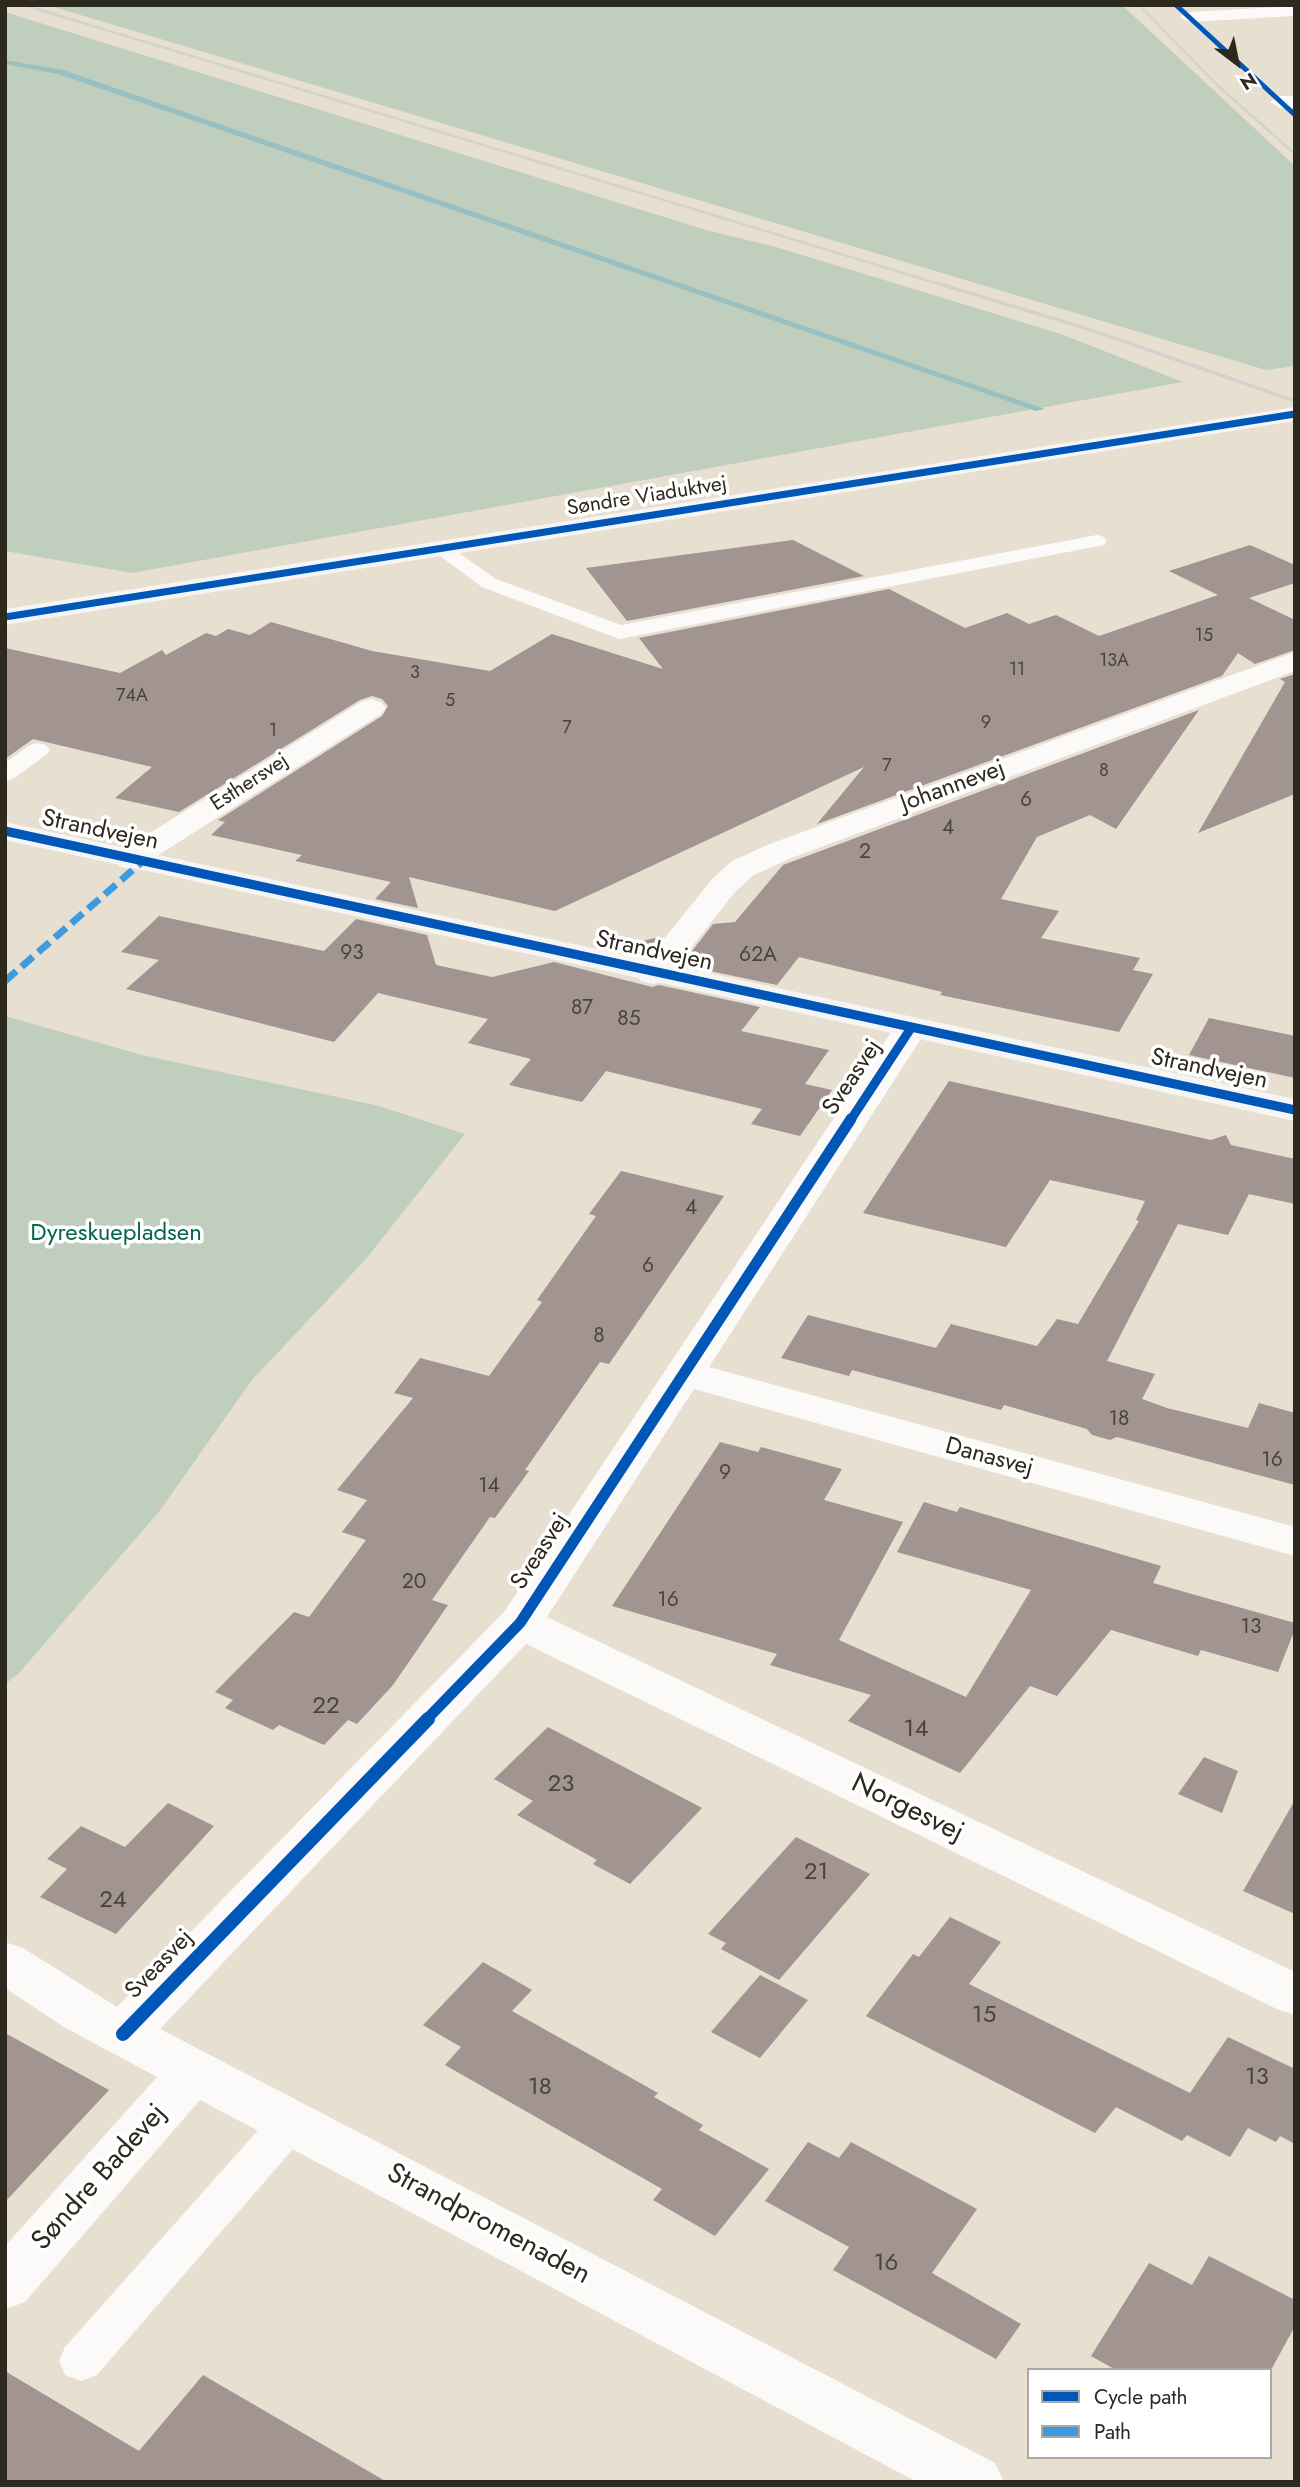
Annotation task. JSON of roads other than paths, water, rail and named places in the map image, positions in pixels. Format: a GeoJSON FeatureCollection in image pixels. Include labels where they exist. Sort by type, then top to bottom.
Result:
{"type":"FeatureCollection","features":[{"type":"Feature","properties":{"kind":"main road","name":"Søndre Viaduktvej"},"geometry":{"type":"LineString","coordinates":[[5,617],[1295,414]]}},
{"type":"Feature","properties":{"kind":"main road","name":"Strandvejen"},"geometry":{"type":"LineString","coordinates":[[7,833],[1295,1110]]}},
{"type":"Feature","properties":{"kind":"street"},"geometry":{"type":"LineString","coordinates":[[1189,17],[1295,11]]}},
{"type":"Feature","properties":{"kind":"street","name":"Johannevej"},"geometry":{"type":"LineString","coordinates":[[653,974],[724,885],[743,868],[778,852],[1295,661]]}},
{"type":"Feature","properties":{"kind":"street","name":"Esthersvej"},"geometry":{"type":"LineString","coordinates":[[130,859],[371,708]]}},
{"type":"Feature","properties":{"kind":"street","name":"Sveasvej"},"geometry":{"type":"LineString","coordinates":[[123,2034],[520,1623],[912,1028]]}},
{"type":"Feature","properties":{"kind":"street","name":"Danasvej"},"geometry":{"type":"LineString","coordinates":[[683,1373],[1295,1542]]}},
{"type":"Feature","properties":{"kind":"street","name":"Norgesvej"},"geometry":{"type":"LineString","coordinates":[[520,1623],[1295,1995]]}},
{"type":"Feature","properties":{"kind":"street","name":"Strandpromenaden"},"geometry":{"type":"LineString","coordinates":[[5,1962],[82,2013],[195,2070],[958,2478]]}},
{"type":"Feature","properties":{"kind":"street","name":"Søndre Badevej"},"geometry":{"type":"LineString","coordinates":[[5,2285],[195,2070]]}},
{"type":"Feature","properties":{"kind":"lane"},"geometry":{"type":"LineString","coordinates":[[442,550],[489,583],[619,632],[1097,541]]}},
{"type":"Feature","properties":{"kind":"lane"},"geometry":{"type":"LineString","coordinates":[[5,774],[38,750]]}},
{"type":"Feature","properties":{"kind":"lane"},"geometry":{"type":"LineString","coordinates":[[81,2361],[291,2122]]}},
{"type":"Feature","properties":{"kind":"waterway"},"geometry":{"type":"LineString","coordinates":[[5,62],[60,72],[1040,409]]}},
{"type":"Feature","properties":{"kind":"railway"},"geometry":{"type":"LineString","coordinates":[[24,5],[949,287]]}},
{"type":"Feature","properties":{"kind":"railway"},"geometry":{"type":"LineString","coordinates":[[1139,5],[1215,83],[1295,154]]}},
{"type":"Feature","properties":{"kind":"railway"},"geometry":{"type":"LineString","coordinates":[[943,285],[1088,329],[1295,401]]}},
{"type":"Feature","properties":{"kind":"park label","name":"Dyreskuepladsen"},"geometry":{"type":"Point","coordinates":[116,1234]}}]}
